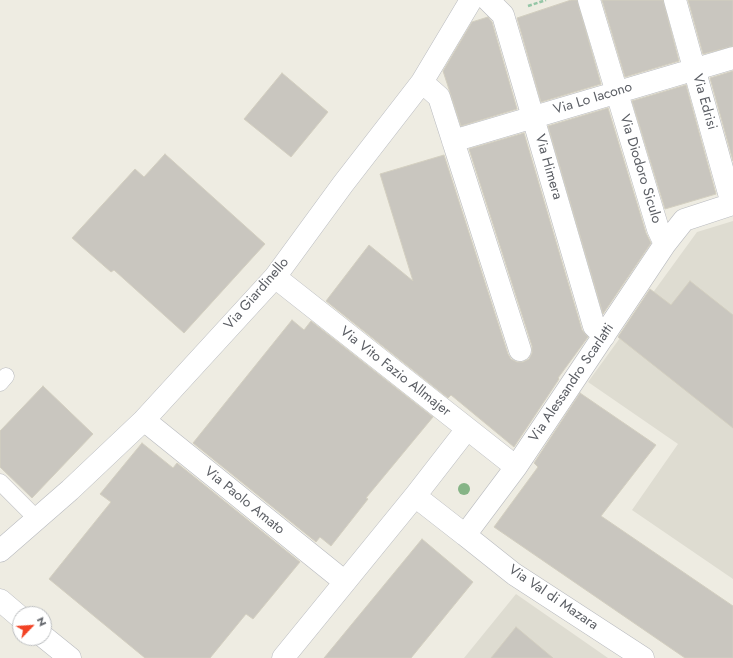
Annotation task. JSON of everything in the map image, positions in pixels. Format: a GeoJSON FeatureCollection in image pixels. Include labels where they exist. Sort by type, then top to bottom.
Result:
{"type":"FeatureCollection","features":[{"type":"Feature","properties":{"kind":"street","name":"Via Giardinello"},"geometry":{"type":"LineString","coordinates":[[0,551],[70,490],[144,420],[275,277],[422,82],[471,0]]}},
{"type":"Feature","properties":{"kind":"street","name":"Via Himera"},"geometry":{"type":"LineString","coordinates":[[488,0],[503,15],[594,326],[604,336]]}},
{"type":"Feature","properties":{"kind":"street","name":"Via Diodoro Siculo"},"geometry":{"type":"LineString","coordinates":[[590,0],[658,229],[665,244]]}},
{"type":"Feature","properties":{"kind":"street","name":"Via Edrisi"},"geometry":{"type":"LineString","coordinates":[[675,0],[733,204]]}},
{"type":"Feature","properties":{"kind":"street","name":"Via Lo Iacono"},"geometry":{"type":"LineString","coordinates":[[453,141],[733,58]]}},
{"type":"Feature","properties":{"kind":"street"},"geometry":{"type":"LineString","coordinates":[[422,82],[439,97],[520,350]]}},
{"type":"Feature","properties":{"kind":"street","name":"Via Alessandro Scarlatti"},"geometry":{"type":"LineString","coordinates":[[465,535],[516,467],[665,244],[684,220],[733,204]]}},
{"type":"Feature","properties":{"kind":"street","name":"Via Vito Fazio Allmajer"},"geometry":{"type":"LineString","coordinates":[[275,277],[516,467]]}},
{"type":"Feature","properties":{"kind":"street","name":"Via Paolo Amato"},"geometry":{"type":"LineString","coordinates":[[144,420],[345,582]]}},
{"type":"Feature","properties":{"kind":"street"},"geometry":{"type":"LineString","coordinates":[[283,658],[415,496],[467,429]]}},
{"type":"Feature","properties":{"kind":"street"},"geometry":{"type":"LineString","coordinates":[[415,496],[465,535]]}},
{"type":"Feature","properties":{"kind":"street","name":"Via Val di Mazara"},"geometry":{"type":"LineString","coordinates":[[465,535],[514,574],[643,658]]}},
{"type":"Feature","properties":{"kind":"street"},"geometry":{"type":"LineString","coordinates":[[0,600],[12,610]]}},
{"type":"Feature","properties":{"kind":"street"},"geometry":{"type":"LineString","coordinates":[[52,643],[70,658]]}},
{"type":"Feature","properties":{"kind":"lane"},"geometry":{"type":"LineString","coordinates":[[0,482],[37,519]]}},
{"type":"Feature","properties":{"kind":"shaded area"},"geometry":{"type":"Polygon","coordinates":[[[733,221],[733,579],[632,510],[678,444],[588,382],[697,232],[733,221]]]}},
{"type":"Feature","properties":{"kind":"shaded area"},"geometry":{"type":"Polygon","coordinates":[[[516,594],[608,658],[464,658],[516,594]]]}},
{"type":"Feature","properties":{"kind":"building"},"geometry":{"type":"Polygon","coordinates":[[[571,0],[577,0],[601,84],[541,102],[517,18],[571,0]]]}},
{"type":"Feature","properties":{"kind":"building"},"geometry":{"type":"Polygon","coordinates":[[[602,0],[663,0],[679,61],[625,77],[602,0]]]}},
{"type":"Feature","properties":{"kind":"building"},"geometry":{"type":"Polygon","coordinates":[[[688,0],[733,0],[733,46],[703,54],[688,0]]]}},
{"type":"Feature","properties":{"kind":"building"},"geometry":{"type":"Polygon","coordinates":[[[488,17],[492,22],[517,109],[461,126],[443,71],[472,22],[488,17]]]}},
{"type":"Feature","properties":{"kind":"building"},"geometry":{"type":"Polygon","coordinates":[[[733,71],[733,161],[710,78],[733,71]]]}},
{"type":"Feature","properties":{"kind":"building"},"geometry":{"type":"Polygon","coordinates":[[[282,73],[328,112],[291,157],[244,119],[282,73]]]}},
{"type":"Feature","properties":{"kind":"building"},"geometry":{"type":"Polygon","coordinates":[[[686,85],[716,194],[665,209],[632,101],[686,85]]]}},
{"type":"Feature","properties":{"kind":"building"},"geometry":{"type":"Polygon","coordinates":[[[608,108],[646,233],[651,243],[603,314],[548,126],[608,108]]]}},
{"type":"Feature","properties":{"kind":"building"},"geometry":{"type":"Polygon","coordinates":[[[524,133],[582,330],[588,337],[558,378],[559,379],[514,447],[451,395],[448,398],[326,301],[369,245],[413,281],[380,174],[444,155],[508,354],[511,359],[517,362],[523,362],[529,359],[532,353],[532,346],[469,149],[524,133]]]}},
{"type":"Feature","properties":{"kind":"building"},"geometry":{"type":"Polygon","coordinates":[[[165,154],[265,244],[184,333],[114,270],[111,272],[72,238],[135,169],[144,177],[165,154]]]}},
{"type":"Feature","properties":{"kind":"building"},"geometry":{"type":"Polygon","coordinates":[[[690,281],[733,315],[733,428],[618,337],[650,289],[671,305],[690,281]]]}},
{"type":"Feature","properties":{"kind":"building"},"geometry":{"type":"Polygon","coordinates":[[[292,320],[304,330],[311,321],[433,417],[366,498],[368,499],[331,546],[320,537],[316,542],[193,443],[292,320]]]}},
{"type":"Feature","properties":{"kind":"building"},"geometry":{"type":"Polygon","coordinates":[[[43,386],[93,434],[32,498],[0,467],[0,431],[43,386]]]}},
{"type":"Feature","properties":{"kind":"building"},"geometry":{"type":"Polygon","coordinates":[[[580,393],[656,445],[601,516],[733,606],[733,658],[685,658],[494,527],[538,467],[534,463],[580,393]]]}},
{"type":"Feature","properties":{"kind":"building"},"geometry":{"type":"Polygon","coordinates":[[[142,443],[173,468],[177,463],[300,562],[253,619],[246,614],[210,658],[145,658],[49,579],[111,502],[100,494],[142,443]]]}},
{"type":"Feature","properties":{"kind":"building"},"geometry":{"type":"Polygon","coordinates":[[[422,539],[473,582],[411,658],[324,658],[422,539]]]}},
{"type":"Feature","properties":{"kind":"building"},"geometry":{"type":"Polygon","coordinates":[[[516,627],[553,658],[491,658],[516,627]]]}}]}
